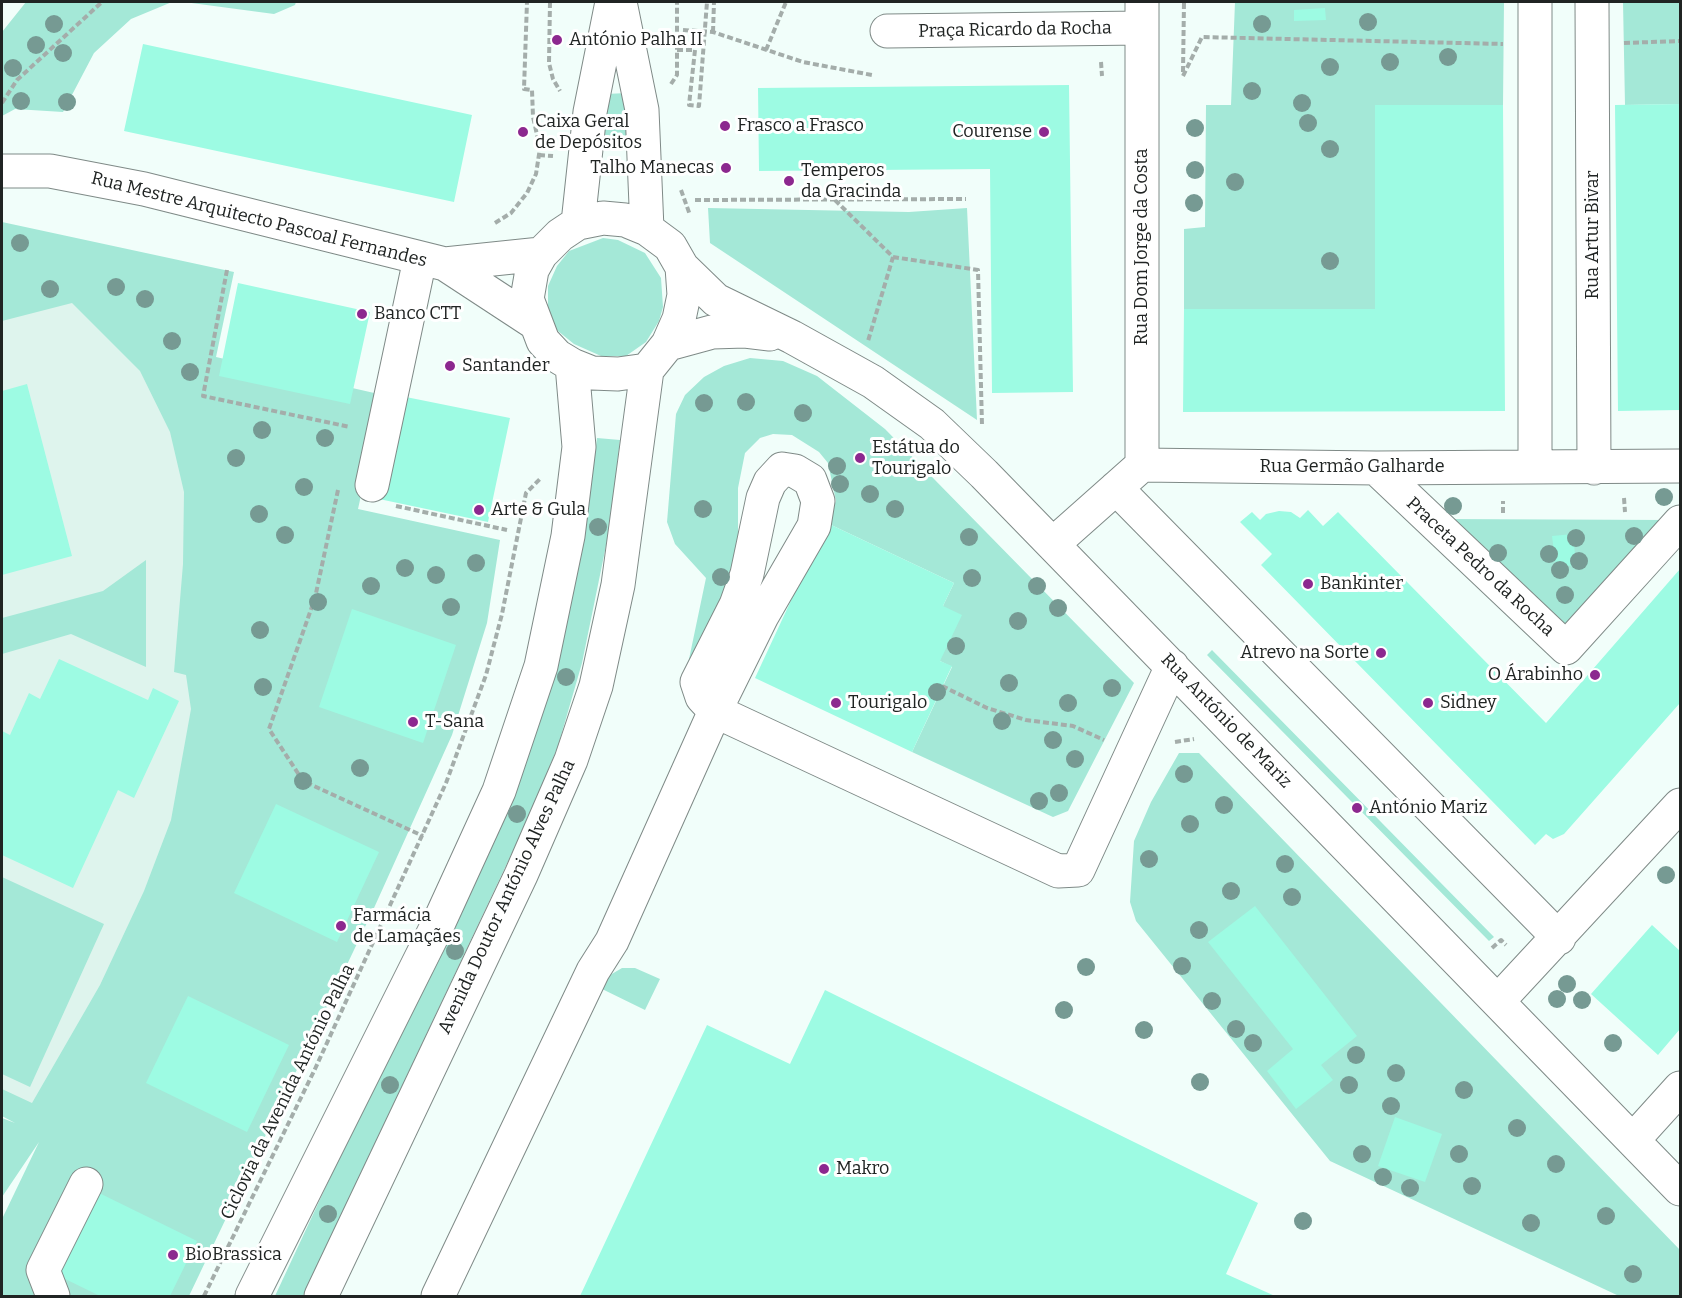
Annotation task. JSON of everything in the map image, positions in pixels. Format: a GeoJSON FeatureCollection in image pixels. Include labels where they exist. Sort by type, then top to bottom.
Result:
{"type":"FeatureCollection","features":[{"type":"Feature","properties":{"kind":"street"},"geometry":{"type":"LineString","coordinates":[[578,223],[590,112],[612,2]]}},
{"type":"Feature","properties":{"kind":"street"},"geometry":{"type":"LineString","coordinates":[[620,2],[642,110],[647,229]]}},
{"type":"Feature","properties":{"kind":"street"},"geometry":{"type":"LineString","coordinates":[[1534,466],[1535,2]]}},
{"type":"Feature","properties":{"kind":"street","name":"Rua Artur Bivar"},"geometry":{"type":"LineString","coordinates":[[1592,2],[1594,468]]}},
{"type":"Feature","properties":{"kind":"street","name":"Praça Ricardo da Rocha"},"geometry":{"type":"LineString","coordinates":[[887,31],[1142,15]]}},
{"type":"Feature","properties":{"kind":"street","name":"Rua Dom Jorge da Costa"},"geometry":{"type":"LineString","coordinates":[[1142,15],[1142,465]]}},
{"type":"Feature","properties":{"kind":"street","name":"Rua Mestre Arquitecto Pascoal Fernandes"},"geometry":{"type":"LineString","coordinates":[[2,171],[50,171],[144,189],[433,261],[535,323]]}},
{"type":"Feature","properties":{"kind":"street"},"geometry":{"type":"LineString","coordinates":[[603,218],[625,220],[647,229],[670,246],[682,267],[684,295],[679,319],[668,344],[647,370],[592,374],[557,356],[543,341],[527,298],[532,270],[541,254],[560,235],[578,223],[603,218]]}},
{"type":"Feature","properties":{"kind":"street","name":"Rua Mestre Arquitecto Pascoal Fernandes"},"geometry":{"type":"LineString","coordinates":[[433,261],[541,254]]}},
{"type":"Feature","properties":{"kind":"street"},"geometry":{"type":"LineString","coordinates":[[372,485],[433,261]]}},
{"type":"Feature","properties":{"kind":"street","name":"Rua António de Mariz"},"geometry":{"type":"LineString","coordinates":[[682,267],[716,300],[792,337],[873,382],[932,424],[1053,544],[1680,1189]]}},
{"type":"Feature","properties":{"kind":"street"},"geometry":{"type":"LineString","coordinates":[[668,344],[712,332],[745,331],[792,337]]}},
{"type":"Feature","properties":{"kind":"street"},"geometry":{"type":"LineString","coordinates":[[252,1296],[440,920],[503,779],[541,666],[568,536],[579,447],[572,365]]}},
{"type":"Feature","properties":{"kind":"street","name":"Avenida Doutor António Alves Palha"},"geometry":{"type":"LineString","coordinates":[[321,1296],[521,875],[571,760],[596,686],[618,585],[647,370]]}},
{"type":"Feature","properties":{"kind":"street"},"geometry":{"type":"LineString","coordinates":[[1053,544],[1142,465]]}},
{"type":"Feature","properties":{"kind":"street","name":"Rua Germão Galharde"},"geometry":{"type":"LineString","coordinates":[[1142,465],[1376,468],[1680,466]]}},
{"type":"Feature","properties":{"kind":"street","name":"Praceta Pedro da Rocha"},"geometry":{"type":"LineString","coordinates":[[1376,468],[1566,648],[1680,522]]}},
{"type":"Feature","properties":{"kind":"street"},"geometry":{"type":"LineString","coordinates":[[438,1296],[593,971],[612,940],[715,711],[762,616],[814,526],[818,501],[810,480],[795,471],[782,469],[770,482],[763,498],[747,574],[736,605],[697,682],[702,697],[715,711],[1058,871],[1078,870],[1172,666]]}},
{"type":"Feature","properties":{"kind":"street"},"geometry":{"type":"LineString","coordinates":[[1116,488],[1559,938]]}},
{"type":"Feature","properties":{"kind":"street"},"geometry":{"type":"LineString","coordinates":[[1498,1000],[1559,938],[1680,805]]}},
{"type":"Feature","properties":{"kind":"street"},"geometry":{"type":"LineString","coordinates":[[1633,1140],[1680,1088]]}},
{"type":"Feature","properties":{"kind":"street"},"geometry":{"type":"LineString","coordinates":[[53,1296],[43,1270],[86,1184]]}},
{"type":"Feature","properties":{"kind":"path"},"geometry":{"type":"LineString","coordinates":[[2,103],[17,80],[102,2]]}},
{"type":"Feature","properties":{"kind":"path"},"geometry":{"type":"LineString","coordinates":[[490,225],[499,223],[511,213],[527,193],[536,174],[540,148],[533,117],[532,90],[524,88],[527,2]]}},
{"type":"Feature","properties":{"kind":"path"},"geometry":{"type":"LineString","coordinates":[[676,50],[695,50],[689,105],[699,106],[706,2]]}},
{"type":"Feature","properties":{"kind":"path"},"geometry":{"type":"LineString","coordinates":[[713,32],[714,2]]}},
{"type":"Feature","properties":{"kind":"path"},"geometry":{"type":"LineString","coordinates":[[766,50],[786,2]]}},
{"type":"Feature","properties":{"kind":"path"},"geometry":{"type":"LineString","coordinates":[[1184,2],[1183,76],[1202,37],[1510,45]]}},
{"type":"Feature","properties":{"kind":"path"},"geometry":{"type":"LineString","coordinates":[[683,30],[713,32],[803,62],[872,75]]}},
{"type":"Feature","properties":{"kind":"path"},"geometry":{"type":"LineString","coordinates":[[1622,43],[1680,41]]}},
{"type":"Feature","properties":{"kind":"path"},"geometry":{"type":"LineString","coordinates":[[695,200],[966,200]]}},
{"type":"Feature","properties":{"kind":"path"},"geometry":{"type":"LineString","coordinates":[[835,200],[893,257],[978,270],[982,435]]}},
{"type":"Feature","properties":{"kind":"path"},"geometry":{"type":"LineString","coordinates":[[866,347],[893,257]]}},
{"type":"Feature","properties":{"kind":"path"},"geometry":{"type":"LineString","coordinates":[[227,270],[203,396],[350,428]]}},
{"type":"Feature","properties":{"kind":"path","name":"Ciclovia da Avenida António Palha"},"geometry":{"type":"LineString","coordinates":[[204,1296],[320,1059],[446,783],[486,675],[502,614],[526,493],[545,476]]}},
{"type":"Feature","properties":{"kind":"path"},"geometry":{"type":"LineString","coordinates":[[340,480],[315,598],[285,676],[269,729],[303,781],[423,836]]}},
{"type":"Feature","properties":{"kind":"path"},"geometry":{"type":"LineString","coordinates":[[942,686],[987,708],[1026,720],[1073,726],[1104,740]]}},
{"type":"Feature","properties":{"kind":"path"},"geometry":{"type":"LineString","coordinates":[[1170,750],[1176,741],[1193,739],[1199,743]]}},
{"type":"Feature","properties":{"kind":"shaded area"},"geometry":{"type":"Polygon","coordinates":[[[2,222],[169,352],[223,733],[42,1136],[2,1116],[2,222]]]}},
{"type":"Feature","properties":{"kind":"green space"},"geometry":{"type":"Polygon","coordinates":[[[26,2],[172,2],[131,19],[94,53],[63,112],[15,109],[2,116],[2,32],[26,2]]]}},
{"type":"Feature","properties":{"kind":"green space"},"geometry":{"type":"Polygon","coordinates":[[[184,2],[296,2],[295,5],[274,14],[184,2]]]}},
{"type":"Feature","properties":{"kind":"green space"},"geometry":{"type":"Polygon","coordinates":[[[1235,2],[1504,2],[1503,105],[1375,105],[1375,309],[1184,309],[1184,229],[1205,227],[1206,105],[1231,105],[1235,2]]]}},
{"type":"Feature","properties":{"kind":"green space"},"geometry":{"type":"Polygon","coordinates":[[[1623,2],[1680,2],[1680,104],[1625,105],[1623,2]]]}},
{"type":"Feature","properties":{"kind":"green space"},"geometry":{"type":"Polygon","coordinates":[[[627,93],[627,138],[599,134],[606,94],[627,93]]]}},
{"type":"Feature","properties":{"kind":"green space"},"geometry":{"type":"Polygon","coordinates":[[[708,208],[909,212],[967,208],[977,420],[710,243],[708,208]]]}},
{"type":"Feature","properties":{"kind":"green space"},"geometry":{"type":"Polygon","coordinates":[[[2,222],[234,272],[216,357],[383,395],[358,509],[500,540],[487,623],[452,735],[374,908],[189,1296],[2,1296],[2,1219],[39,1142],[2,1197],[2,1118],[15,1123],[2,1116],[2,1089],[32,1103],[100,985],[144,891],[171,820],[191,709],[186,675],[174,672],[183,564],[184,492],[170,432],[140,371],[72,303],[2,321],[2,222]]]}},
{"type":"Feature","properties":{"kind":"green space"},"geometry":{"type":"Polygon","coordinates":[[[603,238],[618,240],[645,253],[661,278],[663,307],[659,321],[646,342],[626,356],[601,356],[574,344],[553,327],[548,313],[548,286],[557,266],[569,251],[603,238]]]}},
{"type":"Feature","properties":{"kind":"green space"},"geometry":{"type":"Polygon","coordinates":[[[750,358],[783,361],[817,376],[885,429],[1134,683],[1068,811],[1053,817],[912,752],[952,667],[940,661],[943,606],[954,583],[827,523],[836,501],[828,463],[819,452],[792,435],[773,434],[760,438],[745,453],[738,488],[738,567],[688,664],[706,578],[675,544],[667,522],[676,414],[685,395],[704,377],[724,366],[750,358]]]}},
{"type":"Feature","properties":{"kind":"green space"},"geometry":{"type":"Polygon","coordinates":[[[597,438],[620,440],[609,531],[582,663],[558,746],[527,821],[303,1296],[275,1296],[475,867],[581,551],[597,438]]]}},
{"type":"Feature","properties":{"kind":"green space"},"geometry":{"type":"Polygon","coordinates":[[[1443,519],[1667,520],[1565,632],[1443,519]]]}},
{"type":"Feature","properties":{"kind":"green space"},"geometry":{"type":"Polygon","coordinates":[[[146,560],[146,667],[71,634],[2,654],[2,618],[103,591],[146,560]]]}},
{"type":"Feature","properties":{"kind":"green space"},"geometry":{"type":"Polygon","coordinates":[[[1212,650],[1494,937],[1489,941],[1207,655],[1212,650]]]}},
{"type":"Feature","properties":{"kind":"green space"},"geometry":{"type":"Polygon","coordinates":[[[1179,753],[1199,753],[1680,1250],[1680,1296],[1619,1296],[1330,1161],[1136,921],[1130,902],[1134,841],[1151,802],[1179,753]]]}},
{"type":"Feature","properties":{"kind":"green space"},"geometry":{"type":"Polygon","coordinates":[[[2,877],[104,924],[30,1087],[2,1074],[2,877]]]}},
{"type":"Feature","properties":{"kind":"green space"},"geometry":{"type":"Polygon","coordinates":[[[622,968],[635,968],[660,979],[645,1010],[600,988],[605,978],[622,968]]]}},
{"type":"Feature","properties":{"kind":"building"},"geometry":{"type":"Polygon","coordinates":[[[1325,8],[1326,20],[1294,21],[1294,10],[1325,8]]]}},
{"type":"Feature","properties":{"kind":"building"},"geometry":{"type":"Polygon","coordinates":[[[143,44],[472,115],[454,202],[124,131],[143,44]]]}},
{"type":"Feature","properties":{"kind":"building"},"geometry":{"type":"Polygon","coordinates":[[[1069,85],[1073,392],[992,393],[990,169],[759,171],[758,88],[1069,85]]]}},
{"type":"Feature","properties":{"kind":"building"},"geometry":{"type":"Polygon","coordinates":[[[1680,104],[1680,410],[1618,411],[1615,105],[1680,104]]]}},
{"type":"Feature","properties":{"kind":"building"},"geometry":{"type":"Polygon","coordinates":[[[1375,105],[1503,105],[1505,411],[1183,412],[1184,309],[1375,309],[1375,105]]]}},
{"type":"Feature","properties":{"kind":"building"},"geometry":{"type":"Polygon","coordinates":[[[238,283],[370,312],[350,404],[219,376],[238,283]]]}},
{"type":"Feature","properties":{"kind":"building"},"geometry":{"type":"Polygon","coordinates":[[[27,384],[72,556],[2,575],[2,391],[27,384]]]}},
{"type":"Feature","properties":{"kind":"building"},"geometry":{"type":"Polygon","coordinates":[[[401,396],[510,418],[488,522],[379,499],[401,396]]]}},
{"type":"Feature","properties":{"kind":"building"},"geometry":{"type":"Polygon","coordinates":[[[1308,510],[1323,526],[1338,512],[1546,723],[1680,569],[1680,703],[1564,834],[1553,839],[1546,834],[1535,845],[1261,565],[1272,554],[1240,522],[1252,512],[1260,520],[1266,514],[1279,511],[1291,512],[1300,518],[1308,510]]]}},
{"type":"Feature","properties":{"kind":"building"},"geometry":{"type":"Polygon","coordinates":[[[827,523],[954,583],[943,606],[962,615],[940,661],[952,666],[912,752],[755,678],[827,523]]]}},
{"type":"Feature","properties":{"kind":"building"},"geometry":{"type":"Polygon","coordinates":[[[1573,534],[1576,565],[1556,567],[1552,536],[1573,534]]]}},
{"type":"Feature","properties":{"kind":"building"},"geometry":{"type":"Polygon","coordinates":[[[352,609],[456,645],[423,743],[319,707],[352,609]]]}},
{"type":"Feature","properties":{"kind":"building"},"geometry":{"type":"Polygon","coordinates":[[[59,659],[148,700],[153,688],[179,701],[134,798],[118,790],[73,888],[2,855],[2,731],[10,735],[29,693],[40,699],[59,659]]]}},
{"type":"Feature","properties":{"kind":"building"},"geometry":{"type":"Polygon","coordinates":[[[276,804],[379,852],[337,942],[234,893],[276,804]]]}},
{"type":"Feature","properties":{"kind":"building"},"geometry":{"type":"Polygon","coordinates":[[[1255,906],[1357,1036],[1321,1065],[1333,1080],[1296,1109],[1267,1071],[1293,1049],[1208,942],[1255,906]]]}},
{"type":"Feature","properties":{"kind":"building"},"geometry":{"type":"Polygon","coordinates":[[[1652,925],[1680,951],[1680,1029],[1658,1055],[1591,994],[1652,925]]]}},
{"type":"Feature","properties":{"kind":"building","name":"Makro"},"geometry":{"type":"Polygon","coordinates":[[[825,990],[1258,1203],[1226,1274],[1275,1296],[580,1296],[707,1025],[790,1064],[825,990]]]}},
{"type":"Feature","properties":{"kind":"building"},"geometry":{"type":"Polygon","coordinates":[[[188,996],[289,1045],[247,1132],[146,1083],[188,996]]]}},
{"type":"Feature","properties":{"kind":"building"},"geometry":{"type":"Polygon","coordinates":[[[1395,1117],[1442,1134],[1425,1182],[1378,1166],[1395,1117]]]}},
{"type":"Feature","properties":{"kind":"building"},"geometry":{"type":"Polygon","coordinates":[[[95,1191],[197,1241],[170,1296],[100,1296],[55,1274],[95,1191]]]}},
{"type":"Feature","properties":{"kind":"place","name":"António Palha II"},"geometry":{"type":"Point","coordinates":[557,40]}},
{"type":"Feature","properties":{"kind":"place","name":"Frasco a Frasco"},"geometry":{"type":"Point","coordinates":[725,126]}},
{"type":"Feature","properties":{"kind":"place","name":"Caixa Geral de Depósitos"},"geometry":{"type":"Point","coordinates":[523,132]}},
{"type":"Feature","properties":{"kind":"place","name":"Courense"},"geometry":{"type":"Point","coordinates":[1044,132]}},
{"type":"Feature","properties":{"kind":"place","name":"Talho Manecas"},"geometry":{"type":"Point","coordinates":[726,168]}},
{"type":"Feature","properties":{"kind":"place","name":"Temperos da Gracinda"},"geometry":{"type":"Point","coordinates":[789,181]}},
{"type":"Feature","properties":{"kind":"place","name":"Banco CTT"},"geometry":{"type":"Point","coordinates":[362,314]}},
{"type":"Feature","properties":{"kind":"place","name":"Santander"},"geometry":{"type":"Point","coordinates":[450,366]}},
{"type":"Feature","properties":{"kind":"place","name":"Estátua do Tourigalo"},"geometry":{"type":"Point","coordinates":[860,458]}},
{"type":"Feature","properties":{"kind":"place","name":"Arte & Gula"},"geometry":{"type":"Point","coordinates":[479,510]}},
{"type":"Feature","properties":{"kind":"place","name":"Bankinter"},"geometry":{"type":"Point","coordinates":[1308,584]}},
{"type":"Feature","properties":{"kind":"place","name":"Atrevo na Sorte"},"geometry":{"type":"Point","coordinates":[1381,653]}},
{"type":"Feature","properties":{"kind":"place","name":"O Árabinho"},"geometry":{"type":"Point","coordinates":[1595,675]}},
{"type":"Feature","properties":{"kind":"place","name":"Tourigalo"},"geometry":{"type":"Point","coordinates":[836,703]}},
{"type":"Feature","properties":{"kind":"place","name":"Sidney"},"geometry":{"type":"Point","coordinates":[1428,703]}},
{"type":"Feature","properties":{"kind":"place","name":"T-Sana"},"geometry":{"type":"Point","coordinates":[413,722]}},
{"type":"Feature","properties":{"kind":"place","name":"António Mariz"},"geometry":{"type":"Point","coordinates":[1357,808]}},
{"type":"Feature","properties":{"kind":"place","name":"Farmácia de Lamaçães"},"geometry":{"type":"Point","coordinates":[341,926]}},
{"type":"Feature","properties":{"kind":"place","name":"Makro"},"geometry":{"type":"Point","coordinates":[824,1169]}},
{"type":"Feature","properties":{"kind":"place","name":"BioBrassica"},"geometry":{"type":"Point","coordinates":[173,1255]}}]}
